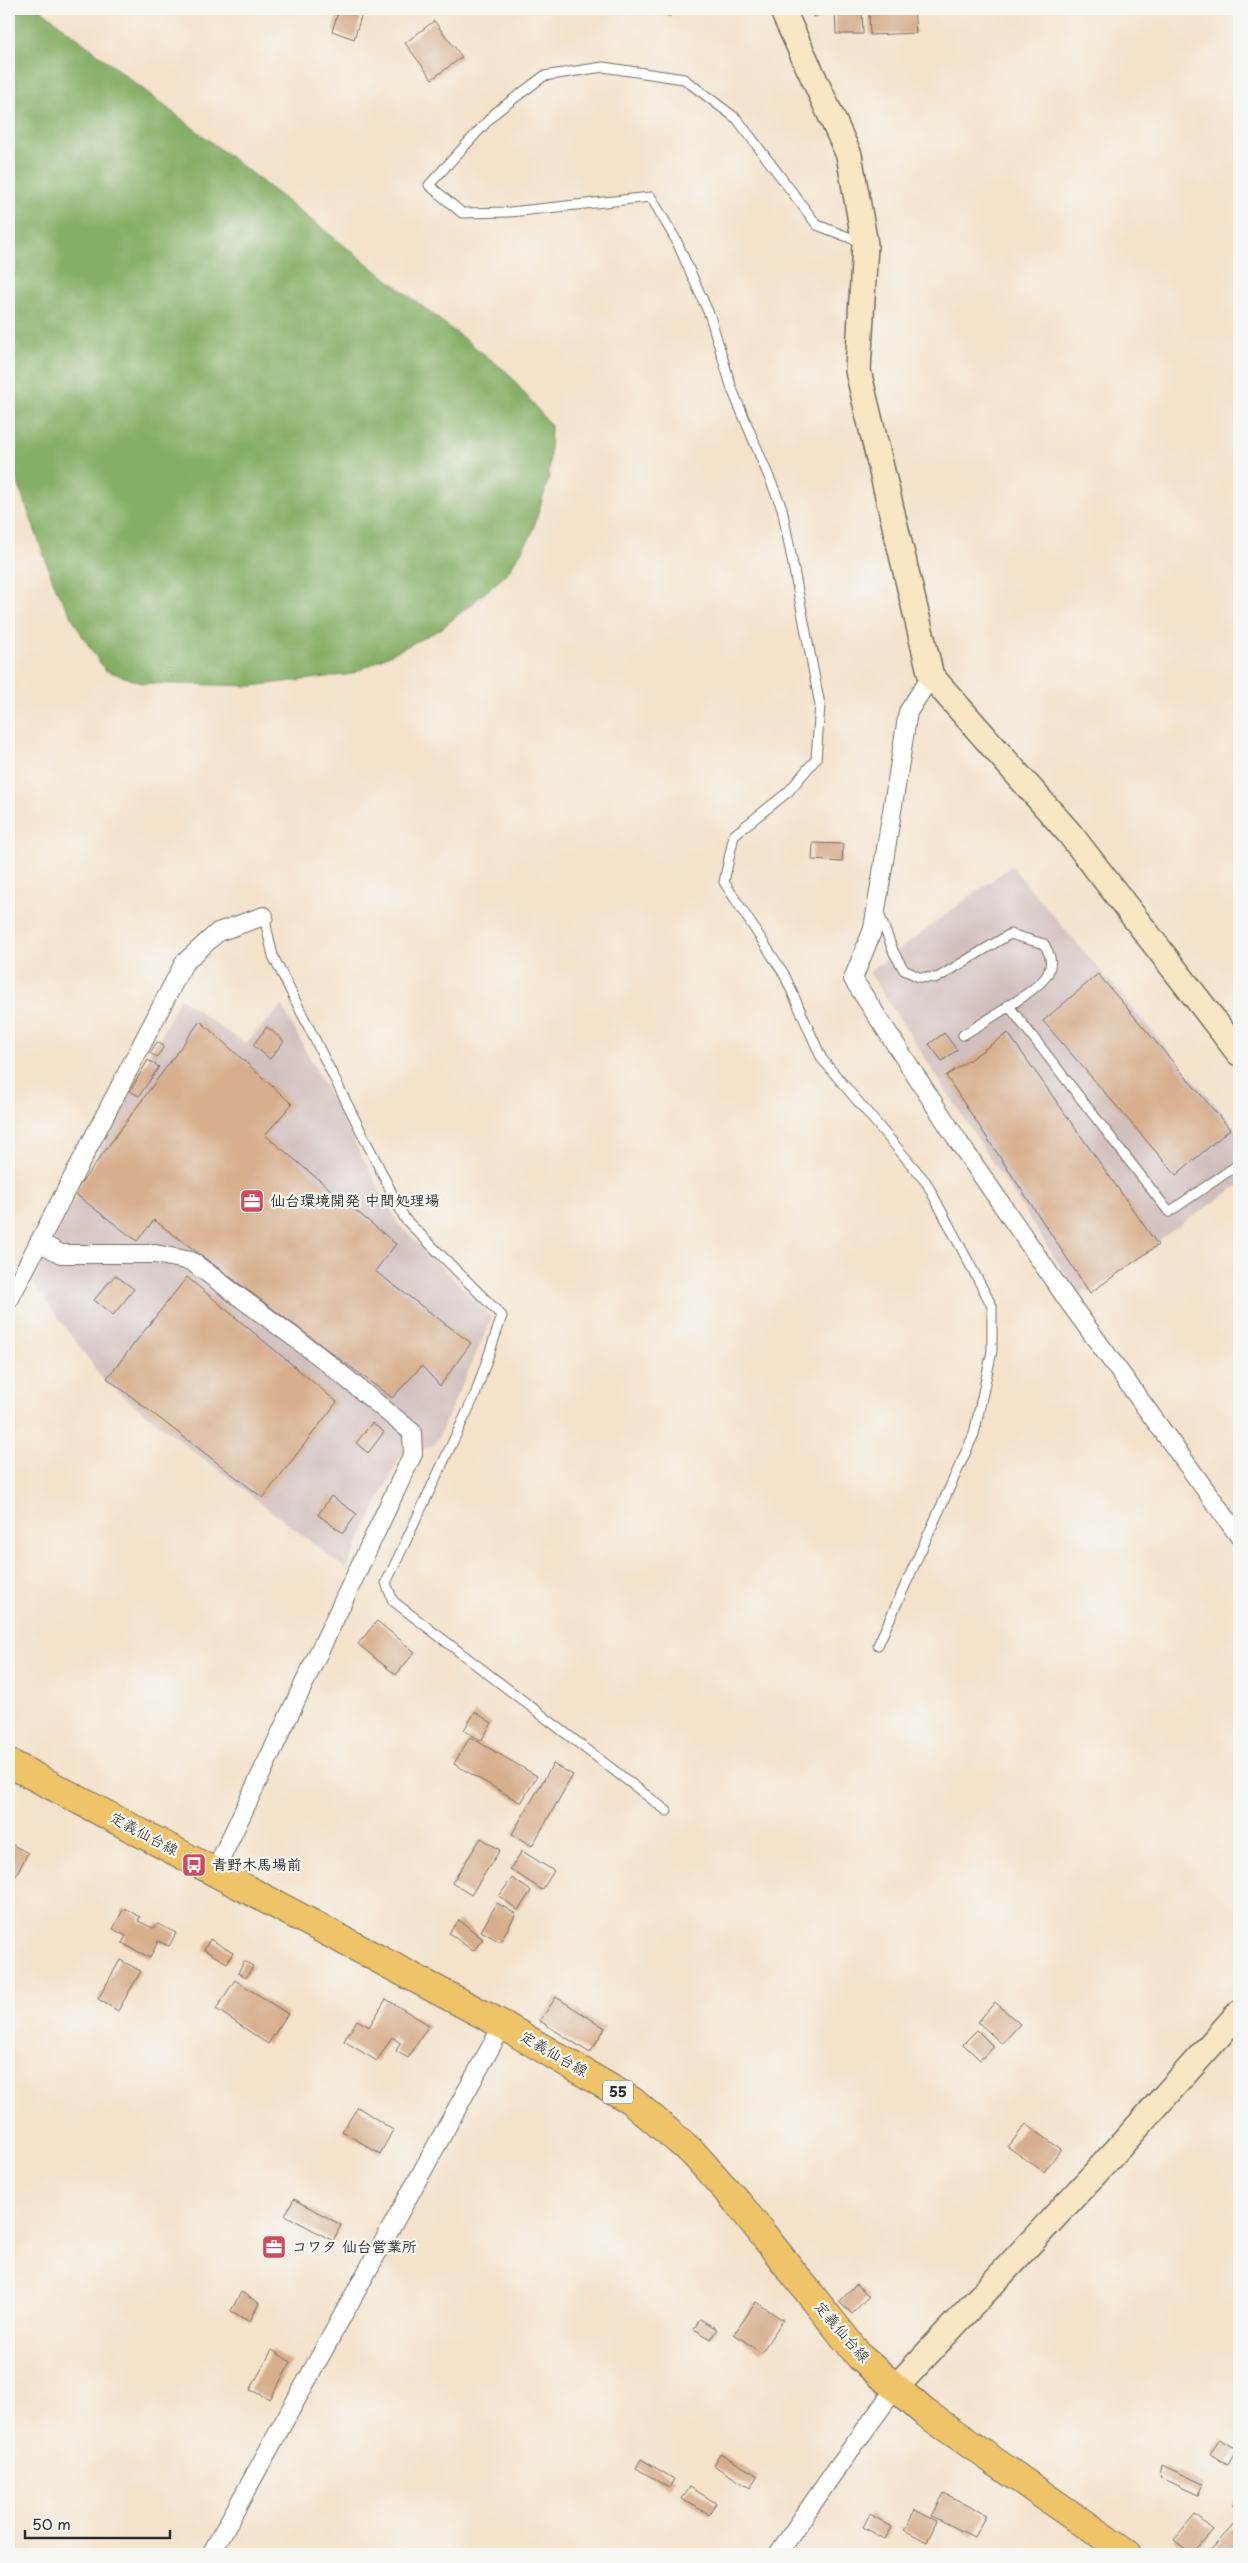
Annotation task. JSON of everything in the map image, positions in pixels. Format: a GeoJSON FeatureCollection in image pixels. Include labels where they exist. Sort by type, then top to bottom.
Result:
{"type":"FeatureCollection","features":[{"type":"Feature","properties":{"kind":"main road","name":"定義仙台線"},"geometry":{"type":"LineString","coordinates":[[9,1763],[503,2025],[632,2101],[694,2153],[738,2203],[860,2357],[944,2427],[1127,2554]]}},
{"type":"Feature","properties":{"kind":"street"},"geometry":{"type":"LineString","coordinates":[[782,9],[849,155],[865,244],[858,371],[931,676],[1070,834],[1239,1053]]}},
{"type":"Feature","properties":{"kind":"street"},"geometry":{"type":"LineString","coordinates":[[931,676],[908,712],[873,929],[853,979],[960,1144],[1066,1298],[1239,1536]]}},
{"type":"Feature","properties":{"kind":"street"},"geometry":{"type":"LineString","coordinates":[[9,1300],[184,963],[218,932],[264,916]]}},
{"type":"Feature","properties":{"kind":"street"},"geometry":{"type":"LineString","coordinates":[[38,1242],[61,1254],[155,1254],[192,1261],[319,1356],[412,1432],[413,1454],[216,1872]]}},
{"type":"Feature","properties":{"kind":"street"},"geometry":{"type":"LineString","coordinates":[[778,2554],[832,2474],[897,2386],[1115,2152],[1239,2013]]}},
{"type":"Feature","properties":{"kind":"street"},"geometry":{"type":"LineString","coordinates":[[211,2554],[503,2025]]}},
{"type":"Feature","properties":{"kind":"lane"},"geometry":{"type":"LineString","coordinates":[[865,244],[817,225],[737,119],[684,78],[603,67],[544,76],[495,113],[429,185],[462,213],[510,212],[650,197],[676,240],[710,316],[732,389],[782,508],[820,705],[816,759],[788,792],[734,835],[724,882],[784,974],[822,1059],[926,1182],[992,1306],[992,1351],[974,1434],[878,1644]]}},
{"type":"Feature","properties":{"kind":"lane"},"geometry":{"type":"LineString","coordinates":[[877,909],[894,953],[904,970],[919,977],[937,978],[1010,934],[1044,944],[1051,957],[1048,975],[1033,989],[964,1035]]}},
{"type":"Feature","properties":{"kind":"lane"},"geometry":{"type":"LineString","coordinates":[[264,916],[273,956],[405,1219],[502,1316],[475,1395],[386,1583],[393,1601],[667,1811]]}},
{"type":"Feature","properties":{"kind":"lane"},"geometry":{"type":"LineString","coordinates":[[1008,1006],[1169,1212],[1236,1166]]}},
{"type":"Feature","properties":{"kind":"shaded area"},"geometry":{"type":"Polygon","coordinates":[[[1011,866],[1239,1133],[1239,1185],[1079,1295],[869,972],[1011,866]]]}},
{"type":"Feature","properties":{"kind":"shaded area"},"geometry":{"type":"Polygon","coordinates":[[[180,998],[245,1044],[282,1006],[397,1222],[492,1318],[435,1445],[400,1457],[346,1569],[105,1382],[32,1282],[180,998]]]}},
{"type":"Feature","properties":{"kind":"green space"},"geometry":{"type":"Polygon","coordinates":[[[9,9],[40,9],[508,373],[551,426],[549,477],[531,536],[506,575],[441,629],[352,674],[252,686],[141,683],[105,670],[83,637],[56,589],[9,458],[9,9]]]}},
{"type":"Feature","properties":{"kind":"building"},"geometry":{"type":"Polygon","coordinates":[[[339,9],[363,10],[354,39],[332,31],[339,9]]]}},
{"type":"Feature","properties":{"kind":"building"},"geometry":{"type":"Polygon","coordinates":[[[650,9],[672,9],[670,16],[650,9]]]}},
{"type":"Feature","properties":{"kind":"building"},"geometry":{"type":"Polygon","coordinates":[[[811,9],[831,9],[832,12],[813,17],[811,9]]]}},
{"type":"Feature","properties":{"kind":"building"},"geometry":{"type":"Polygon","coordinates":[[[835,9],[862,9],[863,34],[836,34],[835,9]]]}},
{"type":"Feature","properties":{"kind":"building"},"geometry":{"type":"Polygon","coordinates":[[[875,9],[914,9],[916,33],[870,35],[869,13],[875,13],[875,9]]]}},
{"type":"Feature","properties":{"kind":"building"},"geometry":{"type":"Polygon","coordinates":[[[434,21],[462,57],[432,79],[405,43],[434,21]]]}},
{"type":"Feature","properties":{"kind":"building"},"geometry":{"type":"Polygon","coordinates":[[[813,843],[843,844],[842,862],[812,860],[813,843]]]}},
{"type":"Feature","properties":{"kind":"building"},"geometry":{"type":"Polygon","coordinates":[[[1098,974],[1230,1129],[1176,1175],[1043,1021],[1098,974]]]}},
{"type":"Feature","properties":{"kind":"building"},"geometry":{"type":"Polygon","coordinates":[[[200,1021],[292,1104],[265,1135],[396,1244],[375,1271],[471,1343],[440,1386],[422,1366],[392,1398],[154,1220],[137,1241],[74,1193],[200,1021]]]}},
{"type":"Feature","properties":{"kind":"building"},"geometry":{"type":"Polygon","coordinates":[[[267,1027],[284,1041],[270,1059],[253,1045],[267,1027]]]}},
{"type":"Feature","properties":{"kind":"building"},"geometry":{"type":"Polygon","coordinates":[[[944,1033],[957,1050],[942,1061],[929,1044],[944,1033]]]}},
{"type":"Feature","properties":{"kind":"building"},"geometry":{"type":"Polygon","coordinates":[[[1008,1033],[1158,1245],[1090,1293],[946,1076],[1008,1033]]]}},
{"type":"Feature","properties":{"kind":"building"},"geometry":{"type":"Polygon","coordinates":[[[157,1042],[164,1046],[157,1057],[150,1053],[157,1042]]]}},
{"type":"Feature","properties":{"kind":"building"},"geometry":{"type":"Polygon","coordinates":[[[148,1060],[159,1067],[139,1096],[130,1091],[148,1060]]]}},
{"type":"Feature","properties":{"kind":"building"},"geometry":{"type":"Polygon","coordinates":[[[115,1275],[134,1289],[113,1315],[94,1300],[115,1275]]]}},
{"type":"Feature","properties":{"kind":"building"},"geometry":{"type":"Polygon","coordinates":[[[187,1277],[337,1402],[263,1498],[107,1378],[187,1277]]]}},
{"type":"Feature","properties":{"kind":"building"},"geometry":{"type":"Polygon","coordinates":[[[372,1423],[384,1432],[368,1453],[356,1443],[372,1423]]]}},
{"type":"Feature","properties":{"kind":"building"},"geometry":{"type":"Polygon","coordinates":[[[331,1496],[357,1514],[343,1533],[318,1515],[331,1496]]]}},
{"type":"Feature","properties":{"kind":"building"},"geometry":{"type":"Polygon","coordinates":[[[377,1621],[415,1652],[396,1675],[358,1644],[377,1621]]]}},
{"type":"Feature","properties":{"kind":"building"},"geometry":{"type":"Polygon","coordinates":[[[475,1712],[492,1723],[481,1741],[464,1730],[475,1712]]]}},
{"type":"Feature","properties":{"kind":"building"},"geometry":{"type":"Polygon","coordinates":[[[470,1737],[537,1776],[521,1803],[454,1764],[470,1737]]]}},
{"type":"Feature","properties":{"kind":"building"},"geometry":{"type":"Polygon","coordinates":[[[553,1764],[573,1775],[532,1846],[512,1834],[553,1764]]]}},
{"type":"Feature","properties":{"kind":"building"},"geometry":{"type":"Polygon","coordinates":[[[481,1838],[500,1850],[471,1895],[452,1883],[481,1838]]]}},
{"type":"Feature","properties":{"kind":"building"},"geometry":{"type":"Polygon","coordinates":[[[9,1843],[28,1853],[9,1888],[9,1843]]]}},
{"type":"Feature","properties":{"kind":"building"},"geometry":{"type":"Polygon","coordinates":[[[522,1851],[554,1871],[542,1890],[510,1869],[522,1851]]]}},
{"type":"Feature","properties":{"kind":"building"},"geometry":{"type":"Polygon","coordinates":[[[512,1878],[531,1891],[518,1910],[499,1896],[512,1878]]]}},
{"type":"Feature","properties":{"kind":"building"},"geometry":{"type":"Polygon","coordinates":[[[497,1903],[516,1914],[500,1942],[481,1931],[497,1903]]]}},
{"type":"Feature","properties":{"kind":"building"},"geometry":{"type":"Polygon","coordinates":[[[124,1908],[140,1917],[138,1921],[153,1928],[158,1924],[176,1933],[169,1946],[158,1941],[150,1958],[122,1943],[126,1936],[113,1929],[124,1908]]]}},
{"type":"Feature","properties":{"kind":"building"},"geometry":{"type":"Polygon","coordinates":[[[459,1920],[483,1939],[473,1951],[449,1933],[459,1920]]]}},
{"type":"Feature","properties":{"kind":"building"},"geometry":{"type":"Polygon","coordinates":[[[210,1939],[233,1953],[227,1963],[204,1950],[210,1939]]]}},
{"type":"Feature","properties":{"kind":"building"},"geometry":{"type":"Polygon","coordinates":[[[120,1960],[141,1971],[118,2011],[98,1999],[120,1960]]]}},
{"type":"Feature","properties":{"kind":"building"},"geometry":{"type":"Polygon","coordinates":[[[244,1961],[253,1966],[246,1978],[238,1973],[244,1961]]]}},
{"type":"Feature","properties":{"kind":"building"},"geometry":{"type":"Polygon","coordinates":[[[235,1980],[288,2014],[268,2044],[216,2009],[235,1980]]]}},
{"type":"Feature","properties":{"kind":"building"},"geometry":{"type":"Polygon","coordinates":[[[556,1997],[605,2028],[590,2053],[540,2021],[556,1997]]]}},
{"type":"Feature","properties":{"kind":"building"},"geometry":{"type":"Polygon","coordinates":[[[386,1999],[429,2025],[408,2058],[396,2051],[400,2043],[392,2037],[377,2061],[344,2041],[357,2020],[369,2027],[386,1999]]]}},
{"type":"Feature","properties":{"kind":"building"},"geometry":{"type":"Polygon","coordinates":[[[995,2002],[1020,2024],[1002,2044],[978,2022],[995,2002]]]}},
{"type":"Feature","properties":{"kind":"building"},"geometry":{"type":"Polygon","coordinates":[[[977,2030],[994,2047],[980,2060],[963,2044],[977,2030]]]}},
{"type":"Feature","properties":{"kind":"building"},"geometry":{"type":"Polygon","coordinates":[[[358,2107],[393,2130],[380,2154],[342,2131],[358,2107]]]}},
{"type":"Feature","properties":{"kind":"building"},"geometry":{"type":"Polygon","coordinates":[[[1026,2124],[1061,2149],[1044,2172],[1008,2147],[1026,2124]]]}},
{"type":"Feature","properties":{"kind":"building"},"geometry":{"type":"Polygon","coordinates":[[[294,2199],[341,2225],[333,2241],[285,2215],[294,2199]]]}},
{"type":"Feature","properties":{"kind":"building"},"geometry":{"type":"Polygon","coordinates":[[[856,2284],[869,2296],[852,2314],[839,2302],[856,2284]]]}},
{"type":"Feature","properties":{"kind":"building"},"geometry":{"type":"Polygon","coordinates":[[[241,2292],[259,2303],[250,2322],[231,2311],[241,2292]]]}},
{"type":"Feature","properties":{"kind":"building"},"geometry":{"type":"Polygon","coordinates":[[[756,2302],[783,2320],[761,2353],[734,2334],[756,2302]]]}},
{"type":"Feature","properties":{"kind":"building"},"geometry":{"type":"Polygon","coordinates":[[[700,2319],[717,2329],[711,2339],[694,2329],[700,2319]]]}},
{"type":"Feature","properties":{"kind":"building"},"geometry":{"type":"Polygon","coordinates":[[[272,2350],[291,2362],[270,2399],[250,2390],[272,2350]]]}},
{"type":"Feature","properties":{"kind":"building"},"geometry":{"type":"Polygon","coordinates":[[[1220,2439],[1237,2449],[1228,2465],[1210,2454],[1220,2439]]]}},
{"type":"Feature","properties":{"kind":"building"},"geometry":{"type":"Polygon","coordinates":[[[720,2453],[758,2476],[750,2488],[713,2465],[720,2453]]]}},
{"type":"Feature","properties":{"kind":"building"},"geometry":{"type":"Polygon","coordinates":[[[641,2459],[674,2479],[669,2488],[636,2468],[641,2459]]]}},
{"type":"Feature","properties":{"kind":"building"},"geometry":{"type":"Polygon","coordinates":[[[1162,2465],[1203,2484],[1198,2495],[1160,2477],[1162,2465]]]}},
{"type":"Feature","properties":{"kind":"building"},"geometry":{"type":"Polygon","coordinates":[[[690,2487],[716,2503],[709,2515],[682,2499],[690,2487]]]}},
{"type":"Feature","properties":{"kind":"building"},"geometry":{"type":"Polygon","coordinates":[[[1239,2491],[1239,2508],[1233,2505],[1239,2491]]]}},
{"type":"Feature","properties":{"kind":"building"},"geometry":{"type":"Polygon","coordinates":[[[944,2493],[986,2515],[974,2537],[932,2516],[944,2493]]]}},
{"type":"Feature","properties":{"kind":"building"},"geometry":{"type":"Polygon","coordinates":[[[915,2510],[937,2521],[927,2542],[904,2530],[915,2510]]]}},
{"type":"Feature","properties":{"kind":"building"},"geometry":{"type":"Polygon","coordinates":[[[870,2514],[892,2527],[885,2539],[863,2527],[870,2514]]]}},
{"type":"Feature","properties":{"kind":"building"},"geometry":{"type":"Polygon","coordinates":[[[1195,2515],[1213,2530],[1192,2554],[1174,2540],[1195,2515]]]}},
{"type":"Feature","properties":{"kind":"building"},"geometry":{"type":"Polygon","coordinates":[[[1239,2519],[1239,2554],[1207,2554],[1239,2519]]]}},
{"type":"Feature","properties":{"kind":"place","name":"仙台環境開発 中間処理場"},"geometry":{"type":"Point","coordinates":[252,1201]}},
{"type":"Feature","properties":{"kind":"place","name":"青野木馬場前"},"geometry":{"type":"Point","coordinates":[194,1865]}},
{"type":"Feature","properties":{"kind":"place","name":"コワタ 仙台営業所"},"geometry":{"type":"Point","coordinates":[274,2247]}}]}
